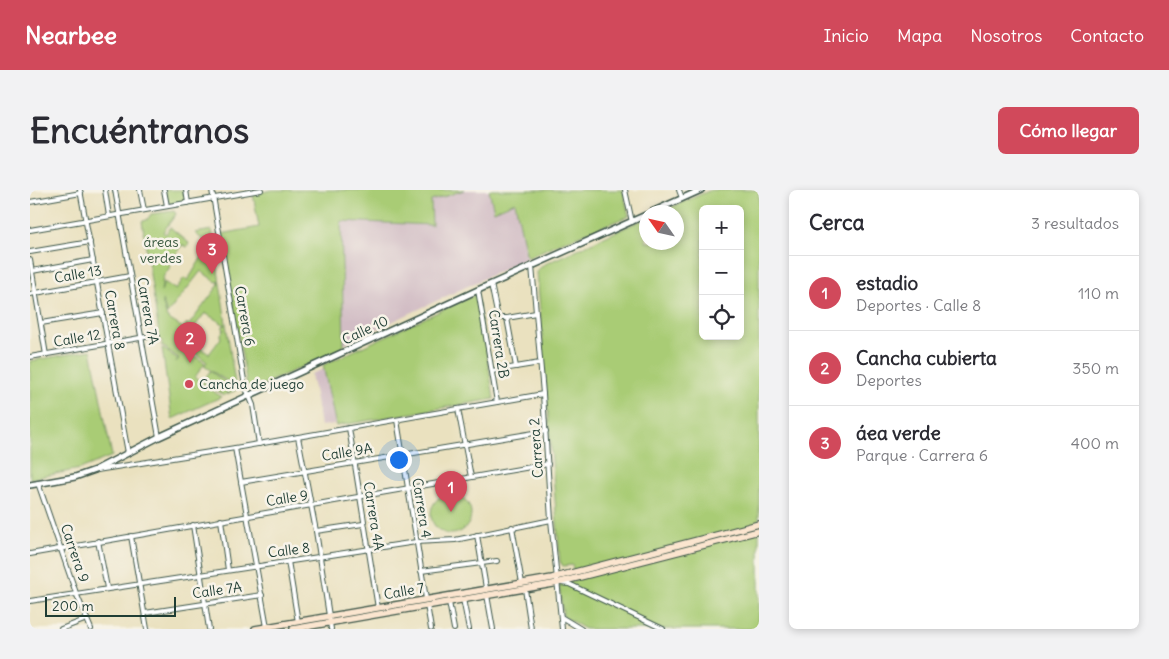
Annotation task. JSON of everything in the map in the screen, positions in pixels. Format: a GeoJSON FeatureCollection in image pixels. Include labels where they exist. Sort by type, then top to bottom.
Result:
{"type":"FeatureCollection","features":[{"type":"Feature","properties":{"kind":"main road"},"geometry":{"type":"LineString","coordinates":[[557,580],[759,524]]}},
{"type":"Feature","properties":{"kind":"main road"},"geometry":{"type":"LineString","coordinates":[[557,580],[759,531]]}},
{"type":"Feature","properties":{"kind":"main road","name":"Calle 7"},"geometry":{"type":"LineString","coordinates":[[330,623],[378,608],[557,580]]}},
{"type":"Feature","properties":{"kind":"main road","name":"Calle 7"},"geometry":{"type":"LineString","coordinates":[[255,629],[330,623],[426,602],[449,602],[487,592]]}},
{"type":"Feature","properties":{"kind":"street"},"geometry":{"type":"LineString","coordinates":[[105,190],[110,216]]}},
{"type":"Feature","properties":{"kind":"street","name":"Carrera 7A"},"geometry":{"type":"LineString","coordinates":[[115,190],[159,437]]}},
{"type":"Feature","properties":{"kind":"street"},"geometry":{"type":"LineString","coordinates":[[140,190],[144,210]]}},
{"type":"Feature","properties":{"kind":"street"},"geometry":{"type":"LineString","coordinates":[[164,190],[167,206]]}},
{"type":"Feature","properties":{"kind":"street"},"geometry":{"type":"LineString","coordinates":[[186,190],[188,203]]}},
{"type":"Feature","properties":{"kind":"street","name":"Carrera 6"},"geometry":{"type":"LineString","coordinates":[[212,190],[245,386],[253,405],[259,444]]}},
{"type":"Feature","properties":{"kind":"street"},"geometry":{"type":"LineString","coordinates":[[30,230],[188,203],[235,192],[261,190]]}},
{"type":"Feature","properties":{"kind":"street"},"geometry":{"type":"LineString","coordinates":[[625,190],[632,222]]}},
{"type":"Feature","properties":{"kind":"street"},"geometry":{"type":"LineString","coordinates":[[679,190],[682,198]]}},
{"type":"Feature","properties":{"kind":"street"},"geometry":{"type":"LineString","coordinates":[[667,205],[701,190]]}},
{"type":"Feature","properties":{"kind":"street"},"geometry":{"type":"LineString","coordinates":[[30,202],[80,191]]}},
{"type":"Feature","properties":{"kind":"street","name":"Carrera 8"},"geometry":{"type":"LineString","coordinates":[[80,191],[128,453]]}},
{"type":"Feature","properties":{"kind":"street","name":"Calle 10"},"geometry":{"type":"LineString","coordinates":[[30,485],[75,477],[95,470],[159,437],[491,284],[639,218]]}},
{"type":"Feature","properties":{"kind":"street"},"geometry":{"type":"LineString","coordinates":[[30,252],[90,242]]}},
{"type":"Feature","properties":{"kind":"street"},"geometry":{"type":"LineString","coordinates":[[32,271],[93,260]]}},
{"type":"Feature","properties":{"kind":"street"},"geometry":{"type":"LineString","coordinates":[[30,262],[46,355]]}},
{"type":"Feature","properties":{"kind":"street","name":"Carrera 2"},"geometry":{"type":"LineString","coordinates":[[532,266],[546,431],[551,520],[562,629]]}},
{"type":"Feature","properties":{"kind":"street","name":"Calle 13"},"geometry":{"type":"LineString","coordinates":[[30,294],[130,276]]}},
{"type":"Feature","properties":{"kind":"street"},"geometry":{"type":"LineString","coordinates":[[491,284],[497,316],[500,319],[536,313]]}},
{"type":"Feature","properties":{"kind":"street","name":"Carrera 2B"},"geometry":{"type":"LineString","coordinates":[[478,290],[497,402]]}},
{"type":"Feature","properties":{"kind":"street"},"geometry":{"type":"LineString","coordinates":[[41,324],[102,313]]}},
{"type":"Feature","properties":{"kind":"street"},"geometry":{"type":"LineString","coordinates":[[507,318],[516,367]]}},
{"type":"Feature","properties":{"kind":"street","name":"Calle 12"},"geometry":{"type":"LineString","coordinates":[[30,357],[157,335]]}},
{"type":"Feature","properties":{"kind":"street"},"geometry":{"type":"LineString","coordinates":[[492,371],[540,364]]}},
{"type":"Feature","properties":{"kind":"street","name":"Calle 10"},"geometry":{"type":"LineString","coordinates":[[95,470],[259,444],[543,394]]}},
{"type":"Feature","properties":{"kind":"street"},"geometry":{"type":"LineString","coordinates":[[458,409],[471,477]]}},
{"type":"Feature","properties":{"kind":"street","name":"Carrera 4"},"geometry":{"type":"LineString","coordinates":[[397,420],[431,629]]}},
{"type":"Feature","properties":{"kind":"street","name":"Carrera 4A"},"geometry":{"type":"LineString","coordinates":[[349,428],[378,608]]}},
{"type":"Feature","properties":{"kind":"street","name":"Calle 9A"},"geometry":{"type":"LineString","coordinates":[[241,482],[546,431]]}},
{"type":"Feature","properties":{"kind":"street"},"geometry":{"type":"LineString","coordinates":[[298,437],[316,531],[330,623]]}},
{"type":"Feature","properties":{"kind":"street"},"geometry":{"type":"LineString","coordinates":[[235,448],[267,627]]}},
{"type":"Feature","properties":{"kind":"street","name":"Calle 9"},"geometry":{"type":"LineString","coordinates":[[30,554],[548,464]]}},
{"type":"Feature","properties":{"kind":"street","name":"Carrera 9"},"geometry":{"type":"LineString","coordinates":[[38,484],[62,547],[76,593],[91,629]]}},
{"type":"Feature","properties":{"kind":"street"},"geometry":{"type":"LineString","coordinates":[[221,520],[228,570]]}},
{"type":"Feature","properties":{"kind":"street","name":"Calle 8"},"geometry":{"type":"LineString","coordinates":[[30,601],[416,542],[455,540],[551,520]]}},
{"type":"Feature","properties":{"kind":"street"},"geometry":{"type":"LineString","coordinates":[[316,531],[363,524]]}},
{"type":"Feature","properties":{"kind":"street"},"geometry":{"type":"LineString","coordinates":[[193,525],[209,629]]}},
{"type":"Feature","properties":{"kind":"street"},"geometry":{"type":"LineString","coordinates":[[512,527],[531,629]]}},
{"type":"Feature","properties":{"kind":"street"},"geometry":{"type":"LineString","coordinates":[[477,535],[493,629]]}},
{"type":"Feature","properties":{"kind":"street"},"geometry":{"type":"LineString","coordinates":[[131,536],[147,629]]}},
{"type":"Feature","properties":{"kind":"street"},"geometry":{"type":"LineString","coordinates":[[98,541],[107,588]]}},
{"type":"Feature","properties":{"kind":"street"},"geometry":{"type":"LineString","coordinates":[[288,561],[297,627]]}},
{"type":"Feature","properties":{"kind":"street"},"geometry":{"type":"LineString","coordinates":[[421,570],[497,561]]}},
{"type":"Feature","properties":{"kind":"street"},"geometry":{"type":"LineString","coordinates":[[557,580],[663,629]]}},
{"type":"Feature","properties":{"kind":"street","name":"Calle 7A"},"geometry":{"type":"LineString","coordinates":[[145,613],[262,595]]}},
{"type":"Feature","properties":{"kind":"street"},"geometry":{"type":"LineString","coordinates":[[463,599],[469,629]]}},
{"type":"Feature","properties":{"kind":"street"},"geometry":{"type":"LineString","coordinates":[[449,602],[454,629]]}},
{"type":"Feature","properties":{"kind":"street"},"geometry":{"type":"LineString","coordinates":[[561,617],[581,629]]}},
{"type":"Feature","properties":{"kind":"street"},"geometry":{"type":"LineString","coordinates":[[60,629],[87,619]]}},
{"type":"Feature","properties":{"kind":"shaded area"},"geometry":{"type":"Polygon","coordinates":[[[464,190],[489,190],[494,211],[515,202],[527,258],[343,345],[340,220],[432,224],[431,201],[464,190]]]}},
{"type":"Feature","properties":{"kind":"shaded area"},"geometry":{"type":"Polygon","coordinates":[[[324,369],[336,424],[321,426],[311,374],[324,369]]]}},
{"type":"Feature","properties":{"kind":"green space"},"geometry":{"type":"Polygon","coordinates":[[[165,190],[184,190],[186,202],[168,204],[165,190]]]}},
{"type":"Feature","properties":{"kind":"green space"},"geometry":{"type":"Polygon","coordinates":[[[272,190],[464,190],[431,201],[432,225],[341,221],[344,348],[253,389],[247,385],[221,234],[259,227],[253,194],[272,190]]]}},
{"type":"Feature","properties":{"kind":"green space"},"geometry":{"type":"Polygon","coordinates":[[[489,190],[623,190],[629,216],[527,258],[515,202],[494,211],[489,190]]]}},
{"type":"Feature","properties":{"kind":"green space"},"geometry":{"type":"Polygon","coordinates":[[[711,190],[759,190],[759,629],[585,629],[563,616],[559,584],[576,580],[572,565],[563,566],[560,562],[537,271],[543,265],[639,221],[639,250],[684,250],[684,205],[676,205],[711,190]]]}},
{"type":"Feature","properties":{"kind":"green space","name":"áreas verdes"},"geometry":{"type":"Polygon","coordinates":[[[174,211],[176,214],[163,232],[166,234],[170,227],[189,243],[187,247],[182,245],[169,265],[170,267],[163,277],[161,292],[164,282],[176,290],[184,278],[188,280],[209,245],[195,233],[212,230],[236,390],[227,395],[233,385],[204,366],[207,362],[190,349],[192,346],[189,345],[186,350],[205,363],[195,377],[221,397],[172,419],[162,348],[178,359],[176,362],[179,358],[161,345],[163,342],[160,340],[142,221],[147,220],[151,214],[174,211]],[[201,271],[167,314],[162,300],[167,318],[183,328],[187,323],[188,326],[218,286],[219,281],[216,282],[201,271]],[[205,313],[189,334],[195,337],[192,342],[209,354],[221,338],[220,336],[224,329],[222,327],[225,325],[205,313]]]}},
{"type":"Feature","properties":{"kind":"green space"},"geometry":{"type":"Polygon","coordinates":[[[477,294],[494,399],[336,426],[323,365],[477,294]]]}},
{"type":"Feature","properties":{"kind":"green space"},"geometry":{"type":"Polygon","coordinates":[[[91,350],[112,456],[80,469],[30,479],[30,361],[91,350]]]}},
{"type":"Feature","properties":{"kind":"green space"},"geometry":{"type":"Polygon","coordinates":[[[210,371],[231,386],[224,396],[203,381],[210,371]]]}},
{"type":"Feature","properties":{"kind":"green space"},"geometry":{"type":"Polygon","coordinates":[[[455,494],[462,497],[468,503],[471,514],[470,522],[462,531],[455,534],[447,534],[440,531],[432,522],[431,510],[434,503],[443,495],[455,494]]]}},
{"type":"Feature","properties":{"kind":"place","name":"áea verde"},"geometry":{"type":"Point","coordinates":[212,274]}},
{"type":"Feature","properties":{"kind":"place","name":"Cancha cubierta"},"geometry":{"type":"Point","coordinates":[190,363]}},
{"type":"Feature","properties":{"kind":"place","name":"Cancha de juego"},"geometry":{"type":"Point","coordinates":[189,384]}},
{"type":"Feature","properties":{"kind":"place","name":"estadio"},"geometry":{"type":"Point","coordinates":[451,512]}}]}
